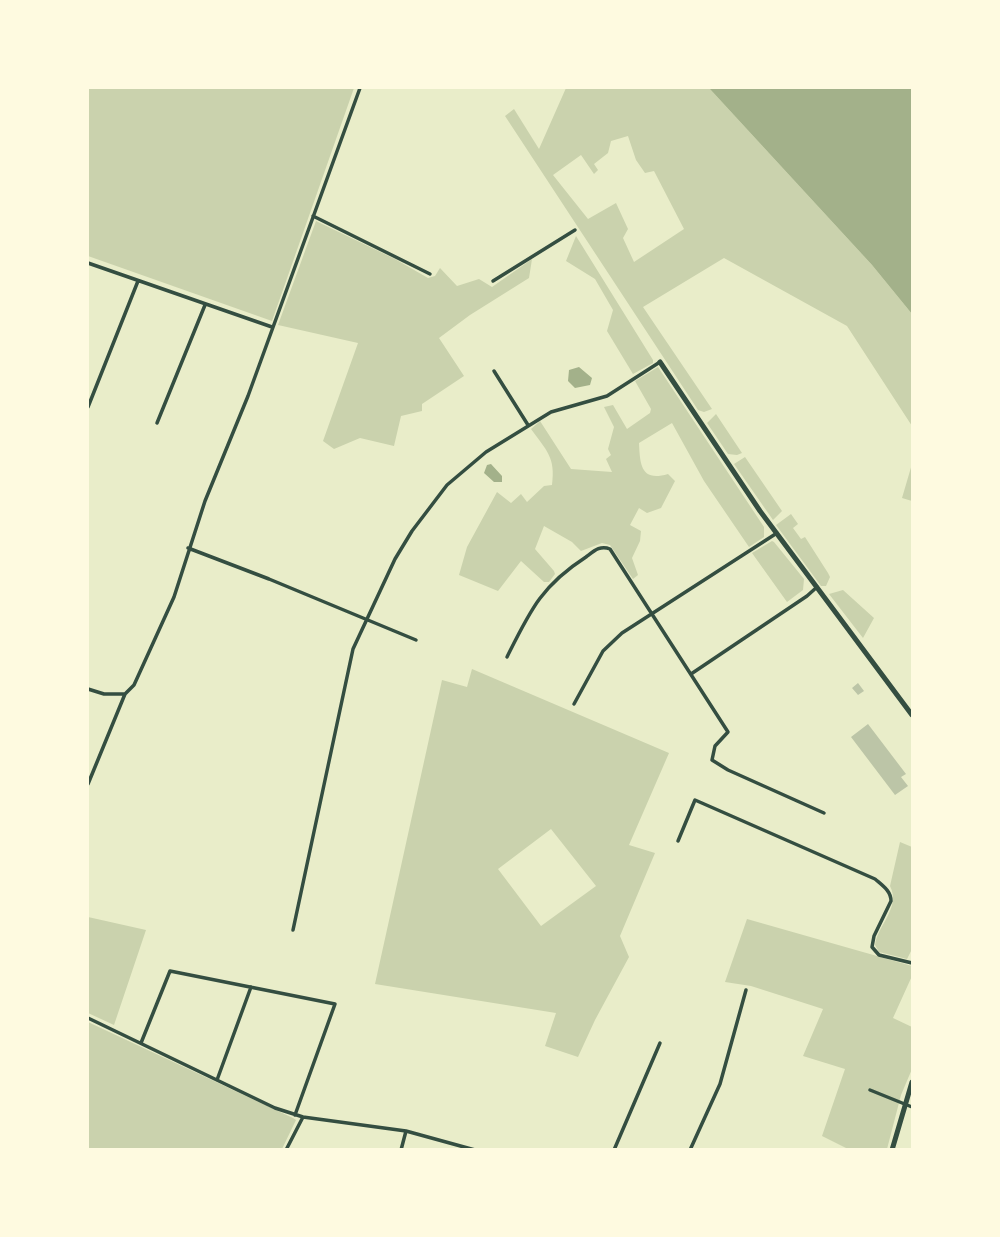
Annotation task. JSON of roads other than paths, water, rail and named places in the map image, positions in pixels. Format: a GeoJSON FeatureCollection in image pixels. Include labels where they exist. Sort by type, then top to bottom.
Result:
{"type":"FeatureCollection","features":[{"type":"Feature","properties":{"kind":"main road"},"geometry":{"type":"LineString","coordinates":[[660,362],[712,442],[912,715]]}},
{"type":"Feature","properties":{"kind":"main road"},"geometry":{"type":"LineString","coordinates":[[892,1150],[912,1082]]}},
{"type":"Feature","properties":{"kind":"street"},"geometry":{"type":"LineString","coordinates":[[88,785],[125,694],[134,685],[174,597],[205,501],[248,396],[360,88]]}},
{"type":"Feature","properties":{"kind":"street"},"geometry":{"type":"LineString","coordinates":[[313,216],[430,274]]}},
{"type":"Feature","properties":{"kind":"street"},"geometry":{"type":"LineString","coordinates":[[493,281],[575,230]]}},
{"type":"Feature","properties":{"kind":"street"},"geometry":{"type":"LineString","coordinates":[[88,263],[272,327]]}},
{"type":"Feature","properties":{"kind":"street"},"geometry":{"type":"LineString","coordinates":[[88,407],[138,281]]}},
{"type":"Feature","properties":{"kind":"street"},"geometry":{"type":"LineString","coordinates":[[157,423],[205,305]]}},
{"type":"Feature","properties":{"kind":"street"},"geometry":{"type":"LineString","coordinates":[[293,930],[353,649],[396,559],[439,494],[477,459],[551,411],[607,396],[660,362]]}},
{"type":"Feature","properties":{"kind":"street"},"geometry":{"type":"LineString","coordinates":[[494,371],[528,425]]}},
{"type":"Feature","properties":{"kind":"street"},"geometry":{"type":"LineString","coordinates":[[574,704],[603,651],[622,633],[777,533]]}},
{"type":"Feature","properties":{"kind":"street"},"geometry":{"type":"LineString","coordinates":[[188,548],[416,640]]}},
{"type":"Feature","properties":{"kind":"street"},"geometry":{"type":"LineString","coordinates":[[508,657],[533,606],[544,590],[598,549],[610,549],[728,732],[715,746],[712,760],[728,770],[824,813]]}},
{"type":"Feature","properties":{"kind":"street"},"geometry":{"type":"LineString","coordinates":[[691,674],[817,587]]}},
{"type":"Feature","properties":{"kind":"street"},"geometry":{"type":"LineString","coordinates":[[88,689],[104,694],[125,694]]}},
{"type":"Feature","properties":{"kind":"street"},"geometry":{"type":"LineString","coordinates":[[678,841],[695,800],[875,879],[886,888],[891,895],[891,901],[874,936],[872,947],[879,955],[912,963]]}},
{"type":"Feature","properties":{"kind":"street"},"geometry":{"type":"LineString","coordinates":[[141,1043],[170,971],[335,1004],[295,1115]]}},
{"type":"Feature","properties":{"kind":"street"},"geometry":{"type":"LineString","coordinates":[[218,1080],[251,987]]}},
{"type":"Feature","properties":{"kind":"street"},"geometry":{"type":"LineString","coordinates":[[690,1150],[720,1084],[746,990]]}},
{"type":"Feature","properties":{"kind":"street"},"geometry":{"type":"LineString","coordinates":[[88,1018],[295,1115],[406,1131],[475,1150]]}},
{"type":"Feature","properties":{"kind":"street"},"geometry":{"type":"LineString","coordinates":[[614,1150],[660,1043]]}},
{"type":"Feature","properties":{"kind":"street"},"geometry":{"type":"LineString","coordinates":[[870,1090],[912,1107]]}},
{"type":"Feature","properties":{"kind":"street"},"geometry":{"type":"LineString","coordinates":[[286,1150],[303,1117]]}},
{"type":"Feature","properties":{"kind":"street"},"geometry":{"type":"LineString","coordinates":[[401,1150],[406,1131]]}}]}
